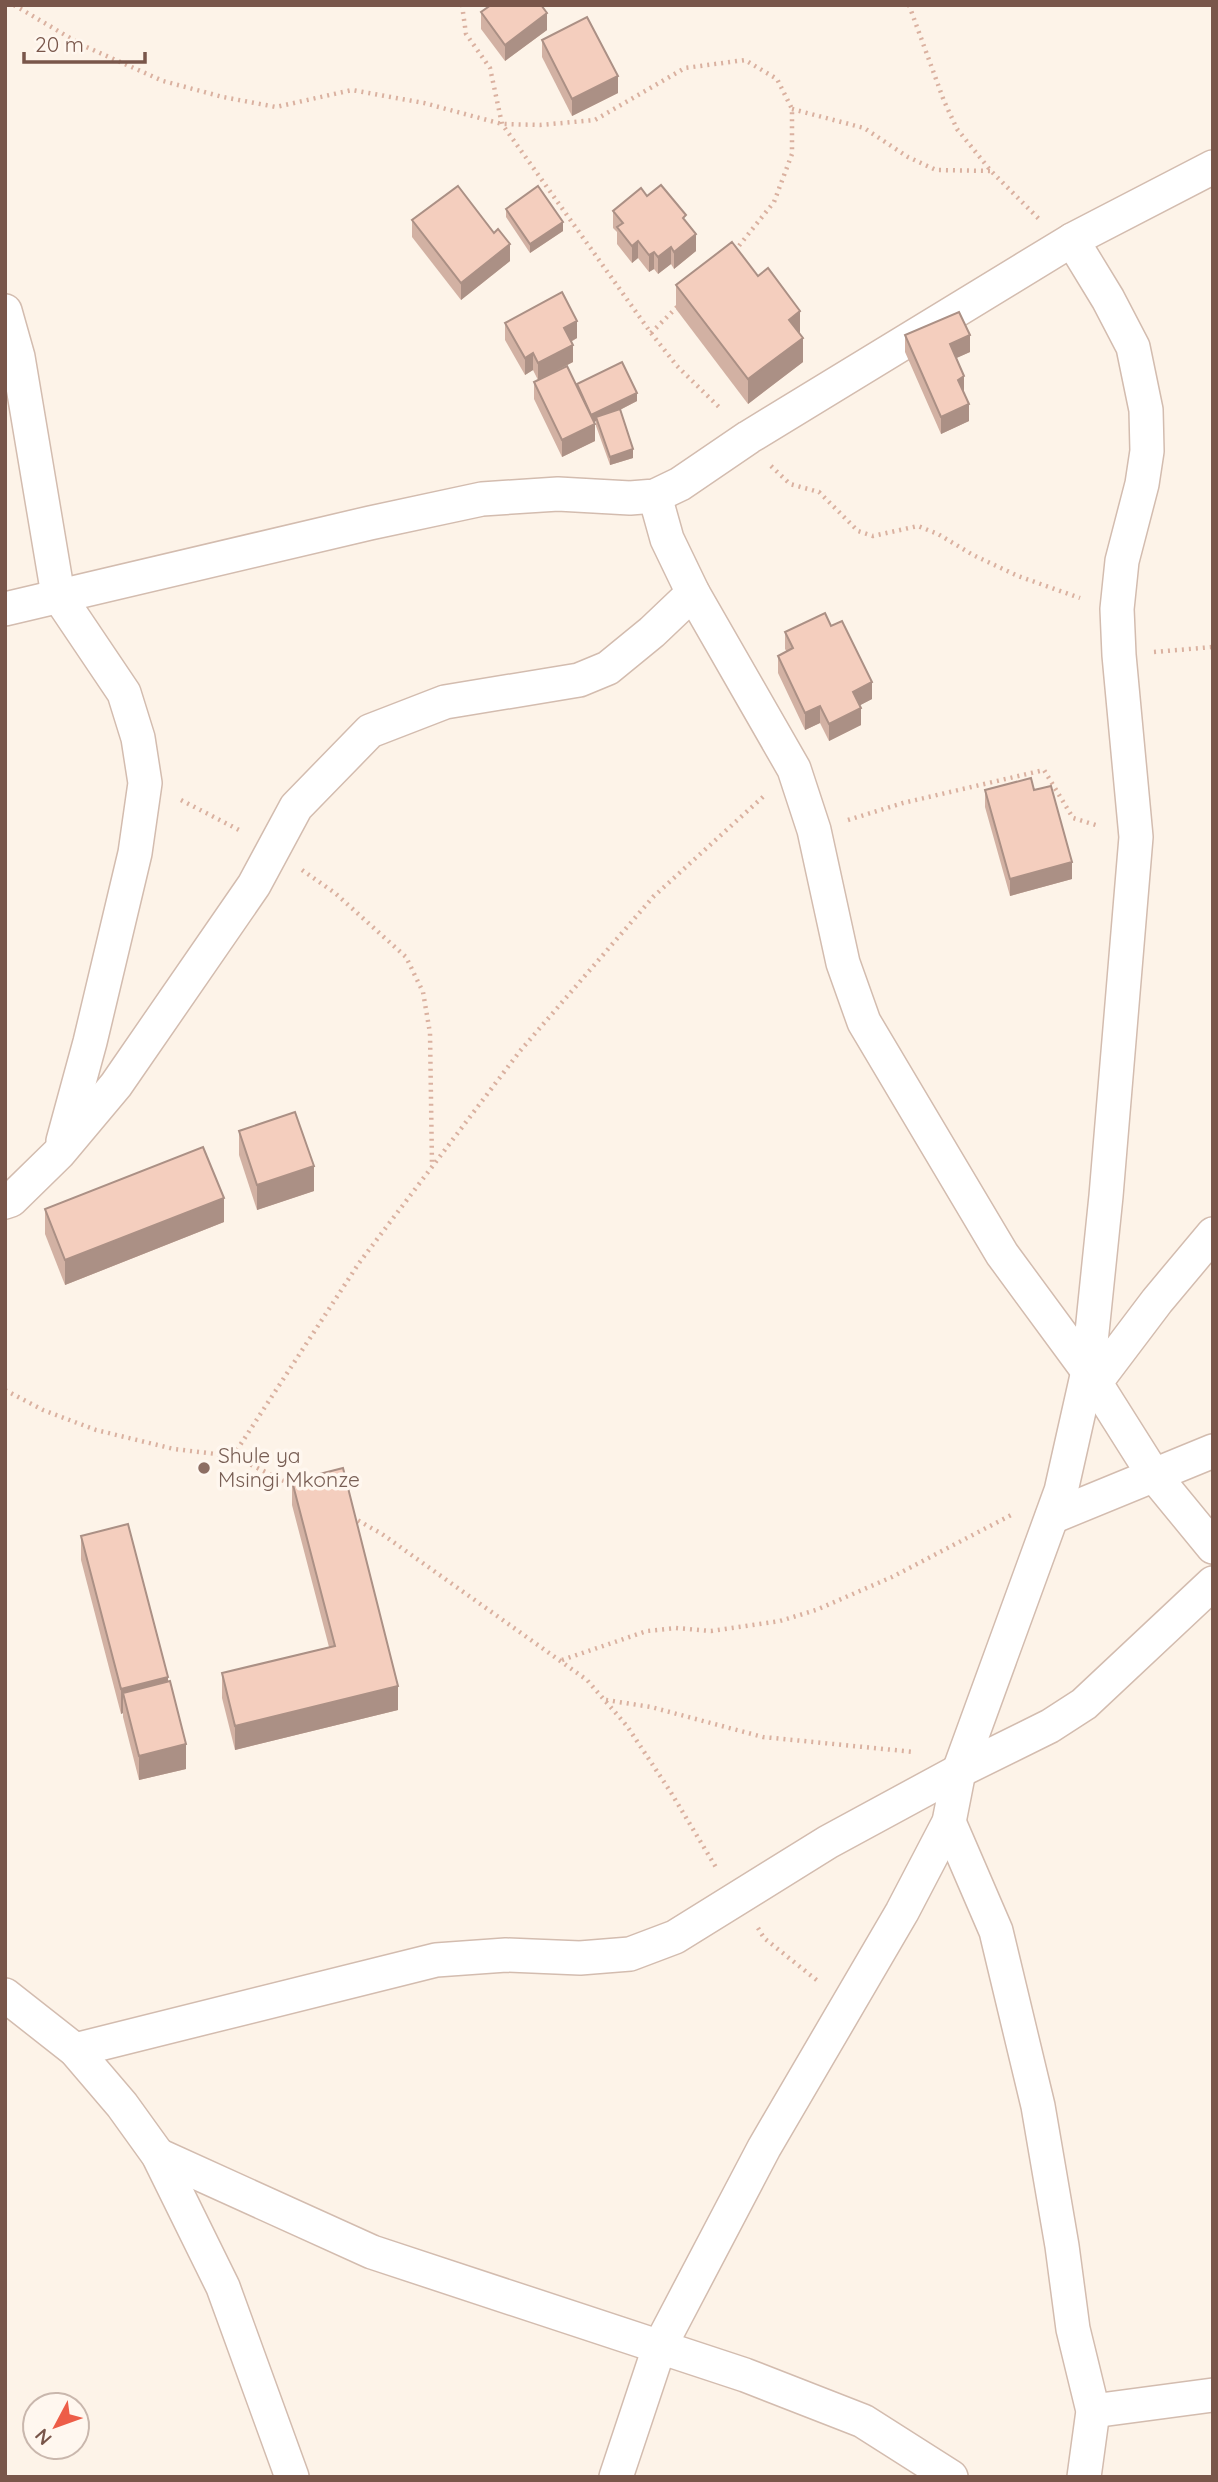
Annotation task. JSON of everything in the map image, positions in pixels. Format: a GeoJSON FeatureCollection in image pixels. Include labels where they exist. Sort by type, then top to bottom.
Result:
{"type":"FeatureCollection","features":[{"type":"Feature","properties":{"kind":"street"},"geometry":{"type":"LineString","coordinates":[[5,609],[482,499],[558,494],[630,498],[655,496],[680,484],[749,437],[1072,240],[1213,167]]}},
{"type":"Feature","properties":{"kind":"street"},"geometry":{"type":"LineString","coordinates":[[616,2477],[659,2348],[764,2148],[902,1912],[949,1822],[961,1766],[1056,1504],[1091,1377],[1136,837],[1117,609],[1122,561],[1142,484],[1147,451],[1146,411],[1133,347],[1072,240]]}},
{"type":"Feature","properties":{"kind":"street"},"geometry":{"type":"LineString","coordinates":[[5,311],[18,357],[58,595],[124,693],[138,738],[145,783],[135,853],[90,1042],[59,1153]]}},
{"type":"Feature","properties":{"kind":"street"},"geometry":{"type":"LineString","coordinates":[[655,496],[667,539],[694,593],[794,769],[814,830],[842,963],[864,1022],[1002,1254],[1091,1377],[1153,1474],[1213,1547]]}},
{"type":"Feature","properties":{"kind":"street"},"geometry":{"type":"LineString","coordinates":[[5,1202],[11,1200],[59,1153],[116,1085],[254,884],[296,807],[370,731],[445,702],[579,680],[607,668],[652,632],[694,593]]}},
{"type":"Feature","properties":{"kind":"street"},"geometry":{"type":"LineString","coordinates":[[1091,1377],[1213,1234]]}},
{"type":"Feature","properties":{"kind":"street"},"geometry":{"type":"LineString","coordinates":[[1056,1504],[1153,1474],[1213,1451]]}},
{"type":"Feature","properties":{"kind":"street"},"geometry":{"type":"LineString","coordinates":[[75,2050],[436,1960],[506,1955],[580,1958],[630,1954],[675,1937],[828,1842],[961,1766],[1050,1726],[1084,1704],[1213,1583]]}},
{"type":"Feature","properties":{"kind":"street"},"geometry":{"type":"LineString","coordinates":[[949,1822],[996,1931],[1038,2106],[1073,2329],[1093,2411],[1084,2477]]}},
{"type":"Feature","properties":{"kind":"street"},"geometry":{"type":"LineString","coordinates":[[5,1995],[75,2050],[122,2105],[158,2155],[223,2287],[292,2477]]}},
{"type":"Feature","properties":{"kind":"street"},"geometry":{"type":"LineString","coordinates":[[158,2155],[372,2252],[745,2375],[863,2421],[951,2477]]}},
{"type":"Feature","properties":{"kind":"street"},"geometry":{"type":"LineString","coordinates":[[1093,2411],[1213,2395]]}},
{"type":"Feature","properties":{"kind":"path"},"geometry":{"type":"LineString","coordinates":[[14,5],[82,45],[163,81],[223,97],[276,107],[352,90],[424,103],[502,124],[540,125],[595,120],[685,68],[745,60],[777,79],[792,109],[792,154],[774,202],[725,260]]}},
{"type":"Feature","properties":{"kind":"path"},"geometry":{"type":"LineString","coordinates":[[462,5],[466,34],[490,68],[502,124],[677,366],[749,437],[777,473],[790,484],[819,492],[858,531],[873,536],[918,526],[1018,576],[1117,609]]}},
{"type":"Feature","properties":{"kind":"path"},"geometry":{"type":"LineString","coordinates":[[909,5],[939,90],[957,129],[991,171],[1051,229],[1072,240]]}},
{"type":"Feature","properties":{"kind":"path"},"geometry":{"type":"LineString","coordinates":[[792,109],[864,128],[908,157],[936,170],[991,171]]}},
{"type":"Feature","properties":{"kind":"path"},"geometry":{"type":"LineString","coordinates":[[651,333],[688,297]]}},
{"type":"Feature","properties":{"kind":"path"},"geometry":{"type":"LineString","coordinates":[[1119,654],[1213,646]]}},
{"type":"Feature","properties":{"kind":"path"},"geometry":{"type":"LineString","coordinates":[[233,1456],[359,1263],[520,1051],[653,897],[794,769]]}},
{"type":"Feature","properties":{"kind":"path"},"geometry":{"type":"LineString","coordinates":[[814,830],[904,803],[1044,770],[1073,818],[1136,837]]}},
{"type":"Feature","properties":{"kind":"path"},"geometry":{"type":"LineString","coordinates":[[145,783],[211,814],[273,850],[335,892],[406,957],[423,992],[430,1033],[432,1167]]}},
{"type":"Feature","properties":{"kind":"path"},"geometry":{"type":"LineString","coordinates":[[5,1390],[43,1410],[96,1430],[174,1449],[233,1456],[303,1491]]}},
{"type":"Feature","properties":{"kind":"path"},"geometry":{"type":"LineString","coordinates":[[562,1660],[647,1631],[676,1628],[712,1631],[780,1621],[816,1610],[1056,1504]]}},
{"type":"Feature","properties":{"kind":"path"},"geometry":{"type":"LineString","coordinates":[[348,1515],[382,1534],[587,1680],[606,1700],[670,1790],[708,1855],[764,1938],[847,2004]]}},
{"type":"Feature","properties":{"kind":"path"},"geometry":{"type":"LineString","coordinates":[[606,1700],[651,1707],[764,1737],[874,1746],[961,1766]]}},
{"type":"Feature","properties":{"kind":"building"},"geometry":{"type":"Polygon","coordinates":[[[491,5],[541,5],[547,13],[505,45],[481,12],[491,5]]]}},
{"type":"Feature","properties":{"kind":"building"},"geometry":{"type":"Polygon","coordinates":[[[587,17],[618,76],[572,99],[542,40],[587,17]]]}},
{"type":"Feature","properties":{"kind":"building"},"geometry":{"type":"Polygon","coordinates":[[[661,185],[686,215],[683,218],[696,234],[674,252],[671,247],[658,257],[654,252],[649,255],[638,241],[632,246],[617,227],[623,223],[613,211],[641,188],[647,196],[661,185]]]}},
{"type":"Feature","properties":{"kind":"building"},"geometry":{"type":"Polygon","coordinates":[[[458,186],[494,233],[498,229],[510,244],[461,283],[412,220],[458,186]]]}},
{"type":"Feature","properties":{"kind":"building"},"geometry":{"type":"Polygon","coordinates":[[[538,186],[563,222],[530,244],[506,209],[538,186]]]}},
{"type":"Feature","properties":{"kind":"building"},"geometry":{"type":"Polygon","coordinates":[[[732,242],[758,276],[768,268],[800,311],[789,320],[803,338],[748,379],[676,285],[732,242]]]}},
{"type":"Feature","properties":{"kind":"building"},"geometry":{"type":"Polygon","coordinates":[[[562,292],[577,321],[564,328],[573,345],[538,363],[533,353],[525,358],[505,323],[562,292]]]}},
{"type":"Feature","properties":{"kind":"building"},"geometry":{"type":"Polygon","coordinates":[[[959,312],[970,335],[950,344],[964,376],[958,380],[969,404],[941,417],[905,335],[959,312]]]}},
{"type":"Feature","properties":{"kind":"building"},"geometry":{"type":"Polygon","coordinates":[[[622,362],[637,393],[591,415],[577,384],[622,362]]]}},
{"type":"Feature","properties":{"kind":"building"},"geometry":{"type":"Polygon","coordinates":[[[567,366],[595,424],[562,440],[534,382],[567,366]]]}},
{"type":"Feature","properties":{"kind":"building"},"geometry":{"type":"Polygon","coordinates":[[[620,409],[633,449],[610,457],[596,417],[620,409]]]}},
{"type":"Feature","properties":{"kind":"building"},"geometry":{"type":"Polygon","coordinates":[[[825,613],[831,626],[842,621],[872,682],[853,692],[861,708],[829,724],[820,706],[805,713],[778,656],[793,648],[785,632],[825,613]]]}},
{"type":"Feature","properties":{"kind":"building"},"geometry":{"type":"Polygon","coordinates":[[[1031,778],[1034,790],[1051,786],[1072,862],[1010,879],[985,790],[1031,778]]]}},
{"type":"Feature","properties":{"kind":"building"},"geometry":{"type":"Polygon","coordinates":[[[295,1112],[314,1166],[257,1185],[239,1131],[295,1112]]]}},
{"type":"Feature","properties":{"kind":"building"},"geometry":{"type":"Polygon","coordinates":[[[203,1147],[224,1198],[65,1260],[45,1209],[203,1147]]]}},
{"type":"Feature","properties":{"kind":"building"},"geometry":{"type":"Polygon","coordinates":[[[343,1468],[398,1686],[235,1726],[222,1673],[335,1646],[292,1481],[343,1468]]]}},
{"type":"Feature","properties":{"kind":"building"},"geometry":{"type":"Polygon","coordinates":[[[128,1524],[168,1677],[121,1689],[81,1536],[128,1524]]]}},
{"type":"Feature","properties":{"kind":"building"},"geometry":{"type":"Polygon","coordinates":[[[170,1681],[186,1744],[139,1756],[123,1693],[170,1681]]]}},
{"type":"Feature","properties":{"kind":"place","name":"Shule ya Msingi Mkonze"},"geometry":{"type":"Point","coordinates":[204,1468]}}]}
